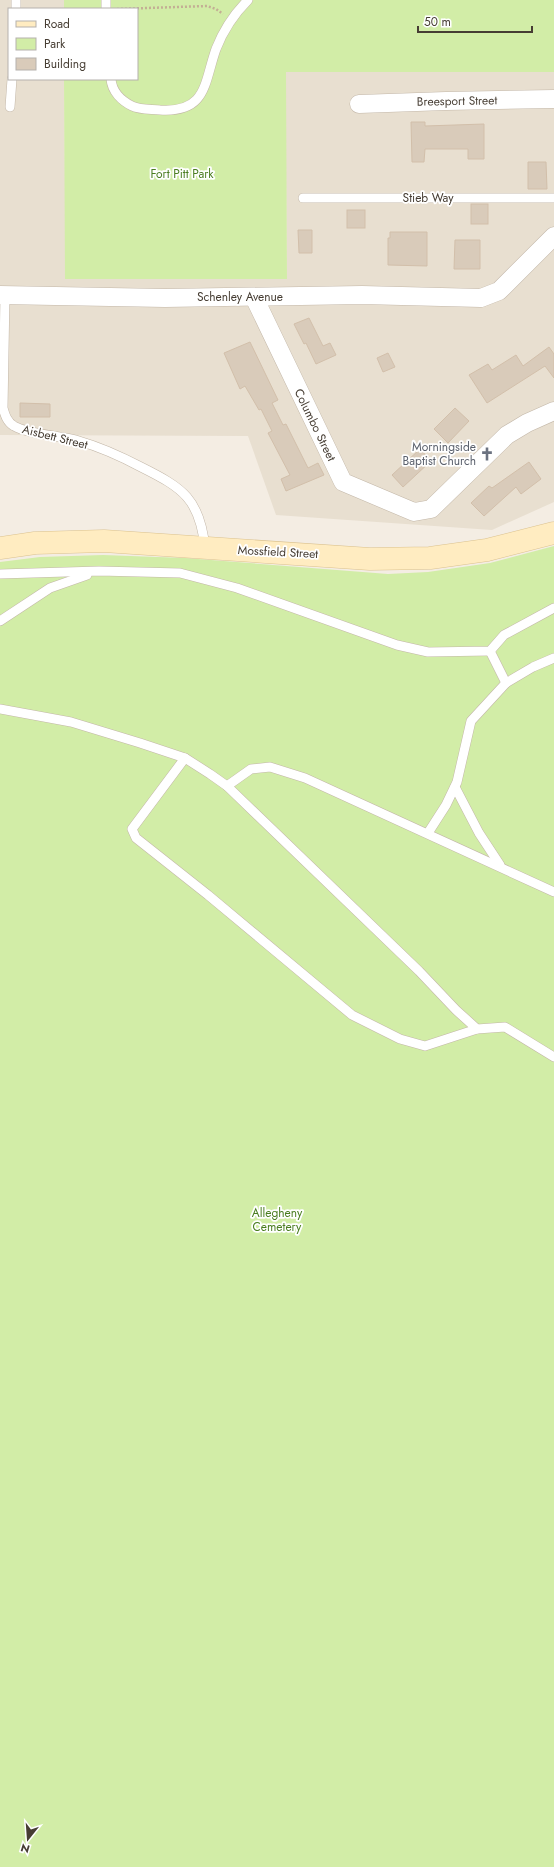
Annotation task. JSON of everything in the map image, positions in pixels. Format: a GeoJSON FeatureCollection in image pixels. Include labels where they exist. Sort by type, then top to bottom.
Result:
{"type":"FeatureCollection","features":[{"type":"Feature","properties":{"kind":"street","name":"Breesport Street"},"geometry":{"type":"LineString","coordinates":[[359,104],[446,101],[554,100]]}},
{"type":"Feature","properties":{"kind":"street","name":"Schenley Avenue"},"geometry":{"type":"LineString","coordinates":[[2,295],[254,298],[362,295],[481,298],[499,291],[554,236]]}},
{"type":"Feature","properties":{"kind":"street","name":"Columbo Street"},"geometry":{"type":"LineString","coordinates":[[254,298],[343,482],[414,512],[431,509],[507,436],[527,423],[554,412]]}},
{"type":"Feature","properties":{"kind":"street","name":"Mossfield Street"},"geometry":{"type":"LineString","coordinates":[[0,548],[35,543],[104,541],[370,559],[430,558],[487,550],[554,533]]}},
{"type":"Feature","properties":{"kind":"lane"},"geometry":{"type":"LineString","coordinates":[[110,80],[120,100],[136,108],[166,110],[187,108],[197,100],[202,93],[217,47],[231,21],[239,9],[248,0]]}},
{"type":"Feature","properties":{"kind":"lane"},"geometry":{"type":"LineString","coordinates":[[10,107],[12,80]]}},
{"type":"Feature","properties":{"kind":"lane","name":"Stieb Way"},"geometry":{"type":"LineString","coordinates":[[303,198],[554,198]]}},
{"type":"Feature","properties":{"kind":"lane","name":"Aisbett Street"},"geometry":{"type":"LineString","coordinates":[[2,295],[3,408],[10,423],[18,428],[79,441],[127,460],[170,482],[185,494],[196,511],[203,532],[205,548]]}},
{"type":"Feature","properties":{"kind":"lane"},"geometry":{"type":"LineString","coordinates":[[0,574],[110,572],[180,573],[237,588],[397,645],[428,652],[490,651],[504,635],[554,608]]}},
{"type":"Feature","properties":{"kind":"lane"},"geometry":{"type":"LineString","coordinates":[[0,621],[50,588],[83,576],[110,572]]}},
{"type":"Feature","properties":{"kind":"lane"},"geometry":{"type":"LineString","coordinates":[[490,651],[506,683]]}},
{"type":"Feature","properties":{"kind":"lane"},"geometry":{"type":"LineString","coordinates":[[428,833],[455,787],[471,721],[506,683],[533,667],[554,658]]}},
{"type":"Feature","properties":{"kind":"lane"},"geometry":{"type":"LineString","coordinates":[[0,709],[71,722],[185,758],[227,786],[477,1029]]}},
{"type":"Feature","properties":{"kind":"lane"},"geometry":{"type":"LineString","coordinates":[[185,758],[132,829],[136,838],[208,895],[352,1014],[400,1039],[425,1046],[477,1029],[505,1027],[554,1057]]}},
{"type":"Feature","properties":{"kind":"lane"},"geometry":{"type":"LineString","coordinates":[[227,786],[251,769],[270,767],[305,778],[554,892]]}},
{"type":"Feature","properties":{"kind":"lane"},"geometry":{"type":"LineString","coordinates":[[455,787],[478,833],[500,866]]}},
{"type":"Feature","properties":{"kind":"path"},"geometry":{"type":"LineString","coordinates":[[138,8],[208,6],[216,9],[231,21]]}},
{"type":"Feature","properties":{"kind":"shaded area"},"geometry":{"type":"Polygon","coordinates":[[[0,0],[64,0],[64,8],[8,8],[8,80],[64,80],[66,279],[287,278],[285,72],[554,72],[554,502],[492,530],[276,515],[248,436],[0,435],[0,0]]]}},
{"type":"Feature","properties":{"kind":"green space","name":"Fort Pitt Park"},"geometry":{"type":"Polygon","coordinates":[[[64,0],[554,0],[554,72],[286,72],[287,279],[65,279],[64,80],[138,80],[138,8],[64,8],[64,0]]]}},
{"type":"Feature","properties":{"kind":"green space","name":"Allegheny Cemetery"},"geometry":{"type":"Polygon","coordinates":[[[554,546],[554,1867],[0,1867],[0,562],[40,557],[103,555],[185,558],[388,574],[428,572],[490,563],[554,546]]]}},
{"type":"Feature","properties":{"kind":"building"},"geometry":{"type":"Polygon","coordinates":[[[411,122],[425,122],[425,126],[484,124],[484,159],[468,159],[468,149],[425,149],[424,162],[412,162],[411,122]]]}},
{"type":"Feature","properties":{"kind":"building"},"geometry":{"type":"Polygon","coordinates":[[[528,162],[546,162],[547,189],[528,189],[528,162]]]}},
{"type":"Feature","properties":{"kind":"building"},"geometry":{"type":"Polygon","coordinates":[[[471,204],[488,204],[488,224],[471,224],[471,204]]]}},
{"type":"Feature","properties":{"kind":"building"},"geometry":{"type":"Polygon","coordinates":[[[347,210],[365,210],[365,228],[347,228],[347,210]]]}},
{"type":"Feature","properties":{"kind":"building"},"geometry":{"type":"Polygon","coordinates":[[[298,230],[312,230],[312,253],[299,253],[298,230]]]}},
{"type":"Feature","properties":{"kind":"building"},"geometry":{"type":"Polygon","coordinates":[[[390,232],[427,232],[427,266],[388,265],[388,238],[390,238],[390,232]]]}},
{"type":"Feature","properties":{"kind":"building"},"geometry":{"type":"Polygon","coordinates":[[[455,240],[480,240],[480,269],[454,269],[455,240]]]}},
{"type":"Feature","properties":{"kind":"building"},"geometry":{"type":"Polygon","coordinates":[[[309,318],[323,346],[330,343],[336,355],[316,364],[306,343],[304,344],[294,324],[309,318]]]}},
{"type":"Feature","properties":{"kind":"building"},"geometry":{"type":"Polygon","coordinates":[[[250,342],[278,400],[272,403],[283,425],[286,424],[308,468],[318,463],[324,475],[286,491],[281,479],[290,475],[268,433],[272,431],[261,409],[259,410],[245,386],[240,389],[224,353],[250,342]]]}},
{"type":"Feature","properties":{"kind":"building"},"geometry":{"type":"Polygon","coordinates":[[[549,347],[554,354],[554,378],[545,366],[487,403],[469,375],[488,364],[492,370],[516,355],[523,366],[549,347]]]}},
{"type":"Feature","properties":{"kind":"building"},"geometry":{"type":"Polygon","coordinates":[[[388,353],[395,367],[383,372],[377,358],[388,353]]]}},
{"type":"Feature","properties":{"kind":"building"},"geometry":{"type":"Polygon","coordinates":[[[20,403],[50,404],[50,417],[20,417],[20,403]]]}},
{"type":"Feature","properties":{"kind":"building"},"geometry":{"type":"Polygon","coordinates":[[[455,408],[469,421],[448,443],[434,429],[455,408]]]}},
{"type":"Feature","properties":{"kind":"building"},"geometry":{"type":"Polygon","coordinates":[[[420,449],[431,461],[403,487],[392,475],[420,449]]]}},
{"type":"Feature","properties":{"kind":"building"},"geometry":{"type":"Polygon","coordinates":[[[529,462],[541,479],[521,494],[516,487],[484,516],[471,503],[489,486],[492,488],[529,462]]]}},
{"type":"Feature","properties":{"kind":"place","name":"Morningside Baptist Church"},"geometry":{"type":"Point","coordinates":[487,454]}}]}
